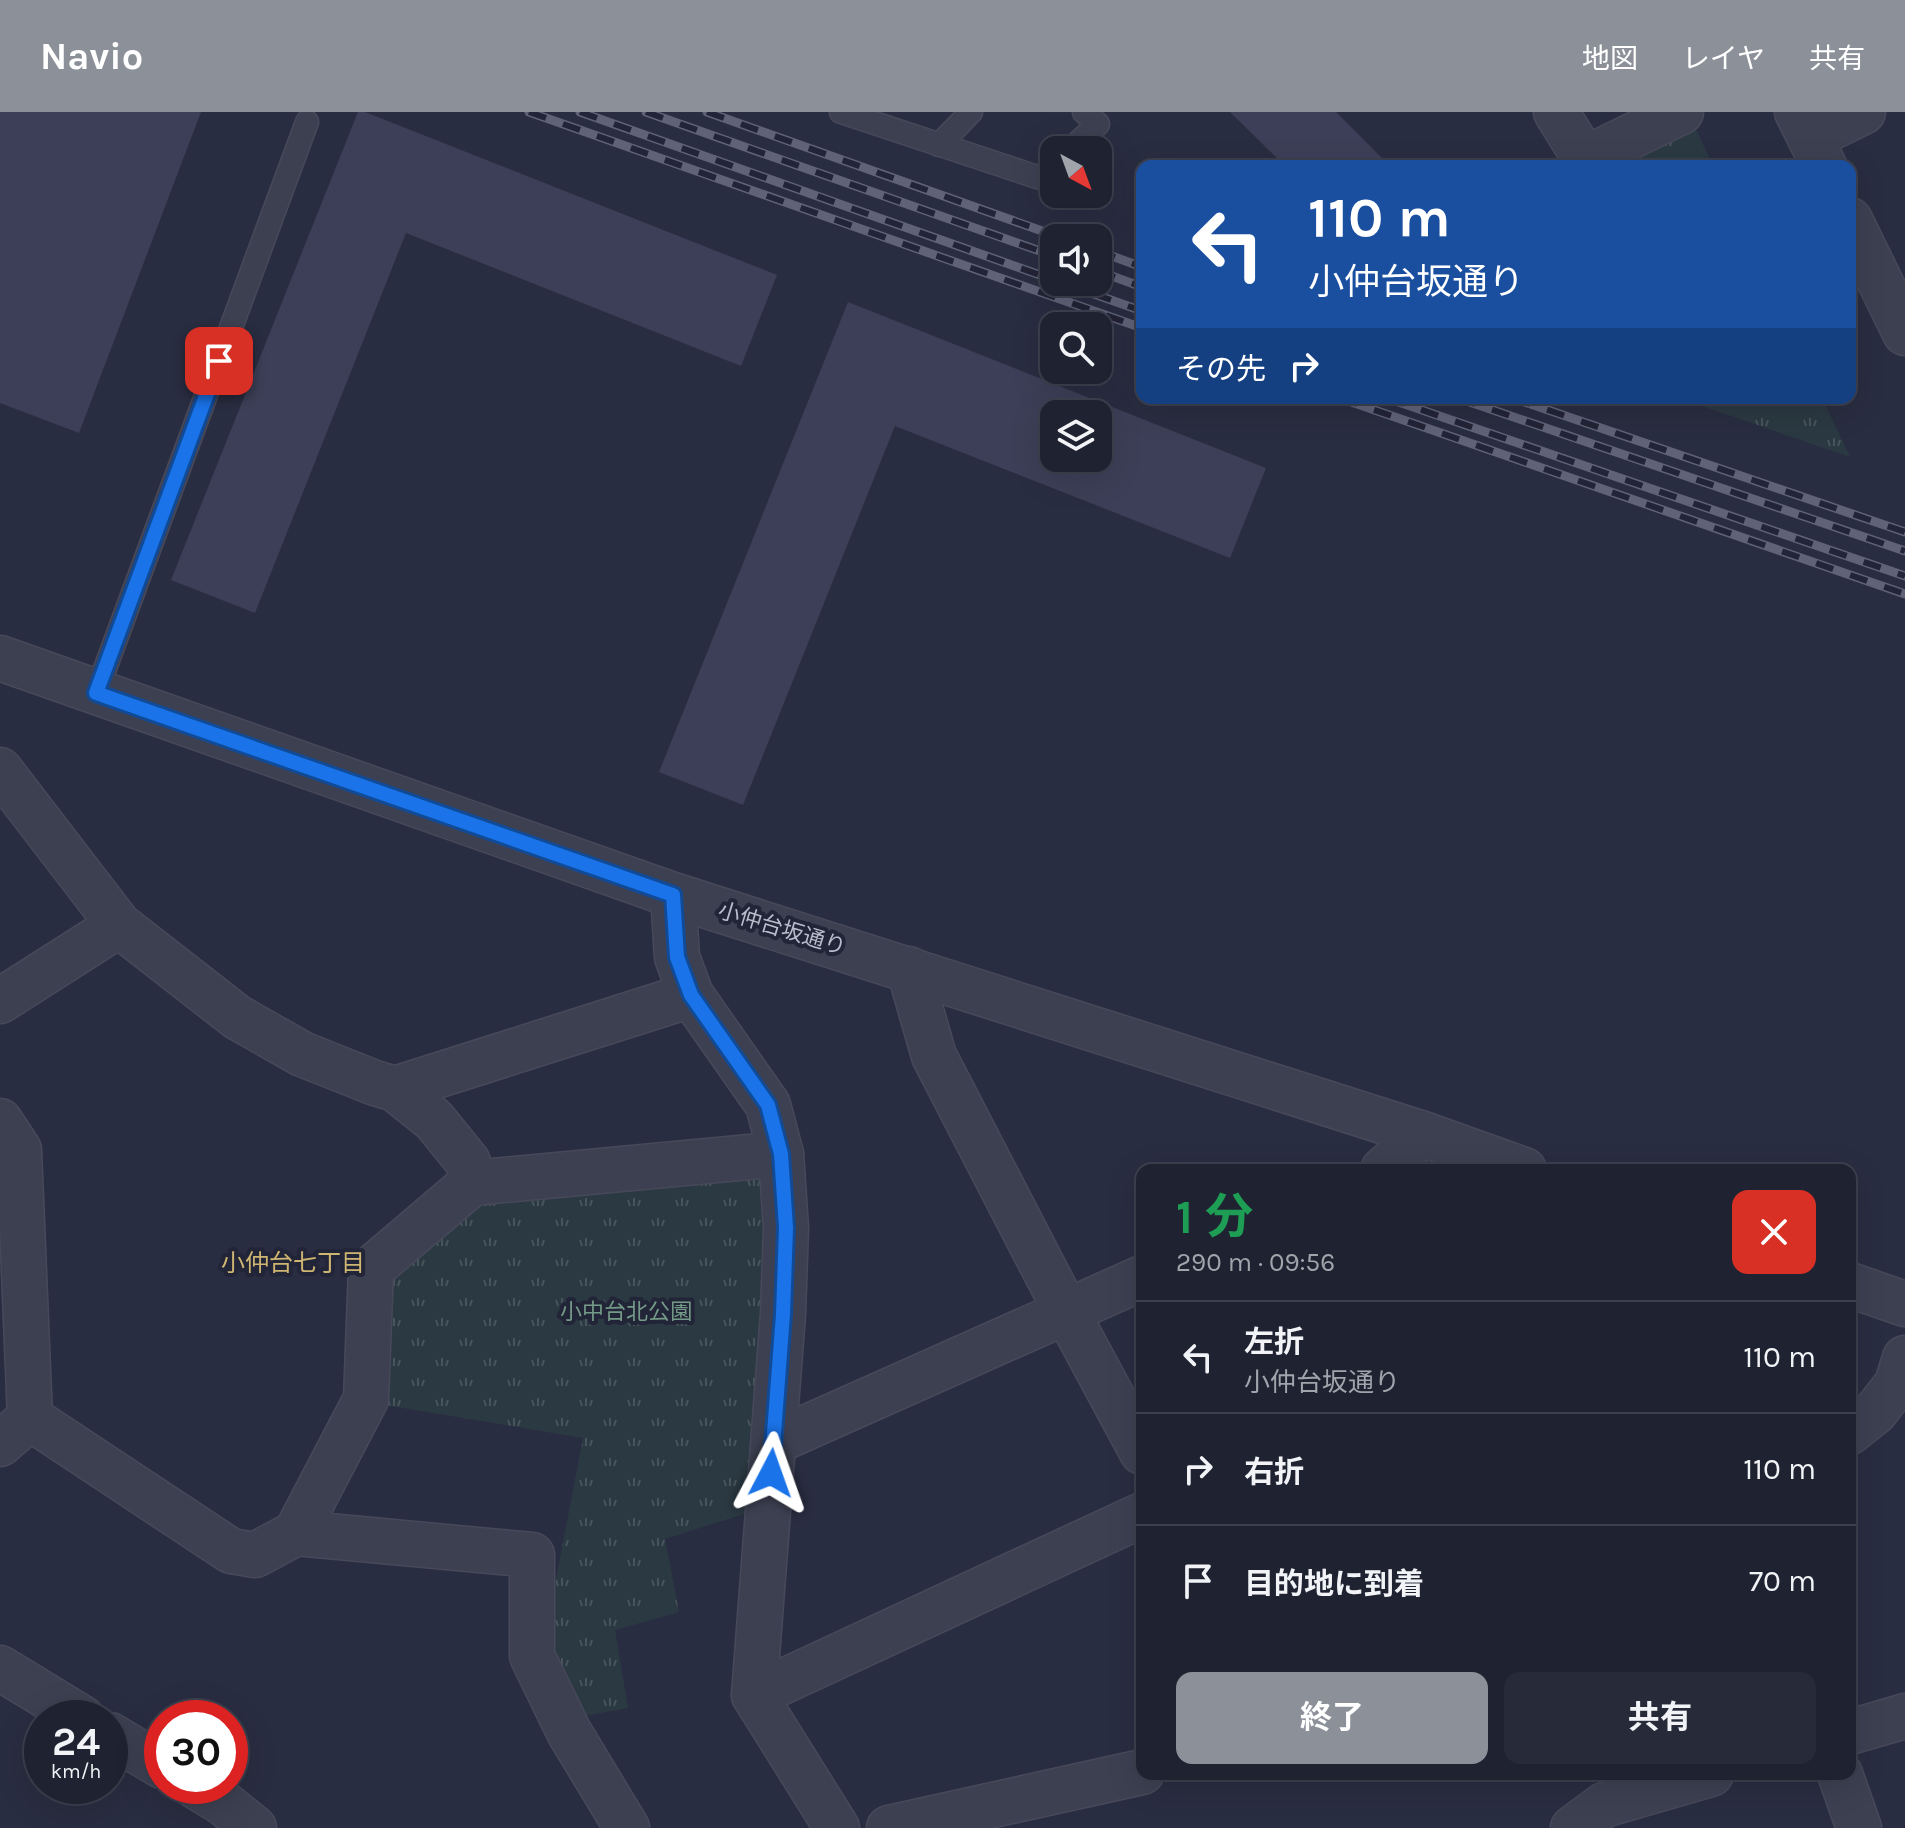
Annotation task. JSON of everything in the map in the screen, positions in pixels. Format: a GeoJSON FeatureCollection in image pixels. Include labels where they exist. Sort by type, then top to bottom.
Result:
{"type":"FeatureCollection","features":[{"type":"Feature","properties":{"kind":"street"},"geometry":{"type":"LineString","coordinates":[[1556,112],[1585,159],[1681,112]]}},
{"type":"Feature","properties":{"kind":"street"},"geometry":{"type":"LineString","coordinates":[[1810,139],[1863,112]]}},
{"type":"Feature","properties":{"kind":"street"},"geometry":{"type":"LineString","coordinates":[[1856,231],[1901,313]]}},
{"type":"Feature","properties":{"kind":"street","name":"小仲台坂通り"},"geometry":{"type":"LineString","coordinates":[[4,666],[96,693],[673,895],[1423,1134],[1507,1164]]}},
{"type":"Feature","properties":{"kind":"street"},"geometry":{"type":"LineString","coordinates":[[0,770],[119,925],[237,1017],[302,1054],[395,1089],[434,1120],[468,1162],[472,1183]]}},
{"type":"Feature","properties":{"kind":"street"},"geometry":{"type":"LineString","coordinates":[[673,895],[677,957],[691,995],[768,1105],[781,1154],[786,1228],[783,1314],[754,1695],[837,1828]]}},
{"type":"Feature","properties":{"kind":"street"},"geometry":{"type":"LineString","coordinates":[[0,1001],[119,925]]}},
{"type":"Feature","properties":{"kind":"street"},"geometry":{"type":"LineString","coordinates":[[909,969],[934,1056],[1136,1441]]}},
{"type":"Feature","properties":{"kind":"street"},"geometry":{"type":"LineString","coordinates":[[395,1089],[691,995]]}},
{"type":"Feature","properties":{"kind":"street"},"geometry":{"type":"LineString","coordinates":[[0,1121],[19,1150],[15,1431],[231,1551],[255,1555],[296,1533],[532,1555],[532,1656],[569,1732],[627,1828]]}},
{"type":"Feature","properties":{"kind":"street"},"geometry":{"type":"LineString","coordinates":[[1390,1164],[1423,1134]]}},
{"type":"Feature","properties":{"kind":"street"},"geometry":{"type":"LineString","coordinates":[[296,1533],[366,1399],[371,1269],[472,1183],[781,1154]]}},
{"type":"Feature","properties":{"kind":"street"},"geometry":{"type":"LineString","coordinates":[[774,1442],[1136,1281]]}},
{"type":"Feature","properties":{"kind":"street"},"geometry":{"type":"LineString","coordinates":[[1856,1287],[1905,1304]]}},
{"type":"Feature","properties":{"kind":"street"},"geometry":{"type":"LineString","coordinates":[[1856,1427],[1875,1412],[1897,1384],[1905,1358]]}},
{"type":"Feature","properties":{"kind":"street"},"geometry":{"type":"LineString","coordinates":[[754,1695],[1136,1518]]}},
{"type":"Feature","properties":{"kind":"street"},"geometry":{"type":"LineString","coordinates":[[0,1668],[52,1700]]}},
{"type":"Feature","properties":{"kind":"street"},"geometry":{"type":"LineString","coordinates":[[1856,1730],[1905,1716]]}},
{"type":"Feature","properties":{"kind":"street"},"geometry":{"type":"LineString","coordinates":[[889,1828],[1136,1773]]}},
{"type":"Feature","properties":{"kind":"street"},"geometry":{"type":"LineString","coordinates":[[1573,1828],[1604,1805],[1690,1780]]}},
{"type":"Feature","properties":{"kind":"street"},"geometry":{"type":"LineString","coordinates":[[1842,1780],[1859,1828]]}},
{"type":"Feature","properties":{"kind":"street"},"geometry":{"type":"LineString","coordinates":[[224,1804],[254,1828]]}},
{"type":"Feature","properties":{"kind":"lane"},"geometry":{"type":"LineString","coordinates":[[841,112],[1040,178]]}},
{"type":"Feature","properties":{"kind":"lane"},"geometry":{"type":"LineString","coordinates":[[939,145],[971,112]]}},
{"type":"Feature","properties":{"kind":"lane"},"geometry":{"type":"LineString","coordinates":[[1084,112],[1098,124],[1085,136]]}},
{"type":"Feature","properties":{"kind":"lane"},"geometry":{"type":"LineString","coordinates":[[96,693],[307,122]]}},
{"type":"Feature","properties":{"kind":"green space"},"geometry":{"type":"Polygon","coordinates":[[[1693,123],[1710,160],[1638,160],[1635,154],[1693,123]]]}},
{"type":"Feature","properties":{"kind":"green space"},"geometry":{"type":"Polygon","coordinates":[[[1696,404],[1825,404],[1850,457],[1696,404]]]}},
{"type":"Feature","properties":{"kind":"green space","name":"小中台北公園"},"geometry":{"type":"Polygon","coordinates":[[[751,1163],[768,1179],[750,1512],[665,1539],[679,1612],[615,1630],[628,1708],[572,1718],[543,1647],[583,1438],[373,1403],[380,1271],[472,1194],[751,1163]]]}},
{"type":"Feature","properties":{"kind":"building"},"geometry":{"type":"Polygon","coordinates":[[[0,112],[201,112],[79,433],[0,403],[0,112]]]}},
{"type":"Feature","properties":{"kind":"building"},"geometry":{"type":"Polygon","coordinates":[[[358,112],[365,112],[777,275],[741,366],[406,233],[255,613],[171,580],[358,112]]]}},
{"type":"Feature","properties":{"kind":"building"},"geometry":{"type":"Polygon","coordinates":[[[1230,112],[1336,112],[1384,160],[1279,160],[1230,112]]]}},
{"type":"Feature","properties":{"kind":"building"},"geometry":{"type":"Polygon","coordinates":[[[848,302],[1040,378],[1040,384],[1054,384],[1095,400],[1040,400],[1040,472],[1112,472],[1112,407],[1266,468],[1230,558],[895,426],[743,805],[659,772],[848,302]]]}},
{"type":"Feature","properties":{"kind":"railway"},"geometry":{"type":"LineString","coordinates":[[529,112],[1136,326]]}},
{"type":"Feature","properties":{"kind":"railway"},"geometry":{"type":"LineString","coordinates":[[580,112],[1040,275]]}},
{"type":"Feature","properties":{"kind":"railway"},"geometry":{"type":"LineString","coordinates":[[646,112],[1040,251]]}},
{"type":"Feature","properties":{"kind":"railway"},"geometry":{"type":"LineString","coordinates":[[707,112],[1040,230]]}},
{"type":"Feature","properties":{"kind":"railway"},"geometry":{"type":"LineString","coordinates":[[1112,256],[1136,265]]}},
{"type":"Feature","properties":{"kind":"railway"},"geometry":{"type":"LineString","coordinates":[[1112,276],[1136,285]]}},
{"type":"Feature","properties":{"kind":"railway"},"geometry":{"type":"LineString","coordinates":[[1100,296],[1136,309]]}},
{"type":"Feature","properties":{"kind":"railway"},"geometry":{"type":"LineString","coordinates":[[1357,404],[1905,594]]}},
{"type":"Feature","properties":{"kind":"railway"},"geometry":{"type":"LineString","coordinates":[[1404,404],[1905,576]]}},
{"type":"Feature","properties":{"kind":"railway"},"geometry":{"type":"LineString","coordinates":[[1476,404],[1905,551]]}},
{"type":"Feature","properties":{"kind":"railway"},"geometry":{"type":"LineString","coordinates":[[1531,404],[1905,532]]}},
{"type":"Feature","properties":{"kind":"district","name":"小仲台七丁目"},"geometry":{"type":"Point","coordinates":[293,1263]}},
{"type":"Feature","properties":{"kind":"route"},"geometry":{"type":"LineString","coordinates":[[219,361],[96,693],[673,895],[677,957],[691,995],[768,1105],[781,1154],[786,1228],[771,1473]]}}]}
